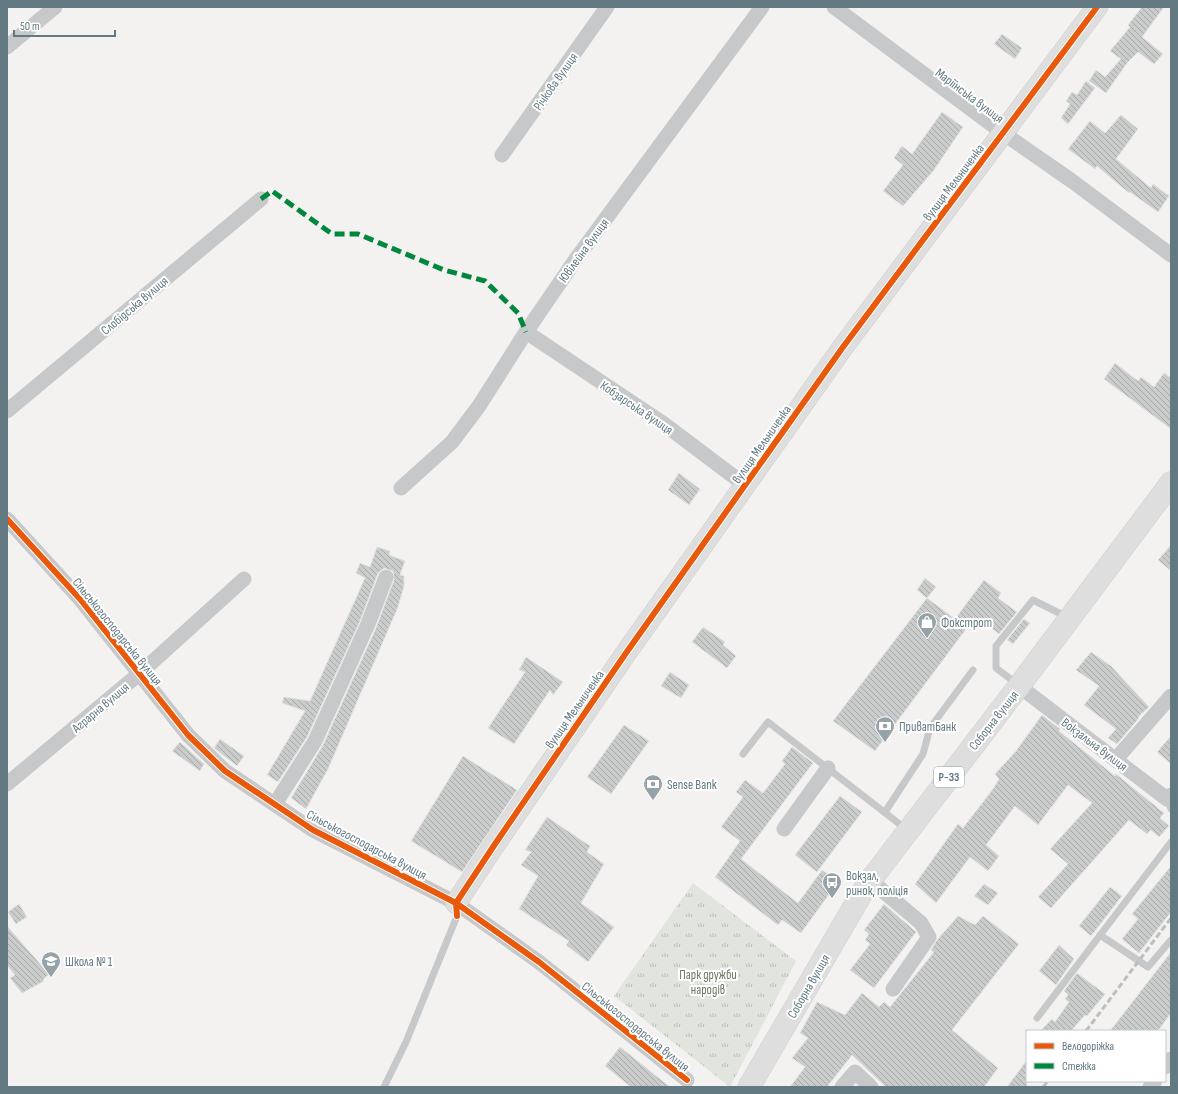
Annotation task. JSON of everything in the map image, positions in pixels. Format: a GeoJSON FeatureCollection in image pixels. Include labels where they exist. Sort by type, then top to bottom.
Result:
{"type":"FeatureCollection","features":[{"type":"Feature","properties":{"kind":"main road","name":"Соборна вулиця"},"geometry":{"type":"LineString","coordinates":[[749,1087],[870,880],[1019,686],[1171,483]]}},
{"type":"Feature","properties":{"kind":"street"},"geometry":{"type":"LineString","coordinates":[[7,48],[55,7]]}},
{"type":"Feature","properties":{"kind":"street","name":"Річкова вулиця"},"geometry":{"type":"LineString","coordinates":[[502,154],[607,7]]}},
{"type":"Feature","properties":{"kind":"street","name":"Ювілейна вулиця"},"geometry":{"type":"LineString","coordinates":[[401,488],[452,442],[479,406],[526,332],[576,259],[762,7]]}},
{"type":"Feature","properties":{"kind":"street","name":"Маріїнська вулиця"},"geometry":{"type":"LineString","coordinates":[[834,7],[1003,133],[1072,181],[1171,255]]}},
{"type":"Feature","properties":{"kind":"street","name":"вулиця Мельниченка"},"geometry":{"type":"LineString","coordinates":[[457,909],[495,844],[626,653],[745,485],[843,347],[1097,7]]}},
{"type":"Feature","properties":{"kind":"street","name":"Слобідська вулиця"},"geometry":{"type":"LineString","coordinates":[[7,411],[261,199]]}},
{"type":"Feature","properties":{"kind":"street","name":"Кобзарська вулиця"},"geometry":{"type":"LineString","coordinates":[[526,332],[664,424],[745,485]]}},
{"type":"Feature","properties":{"kind":"street","name":"Сільськогосподарська вулиця"},"geometry":{"type":"LineString","coordinates":[[7,519],[80,599],[188,735],[220,766],[313,830],[457,909],[538,962],[687,1080]]}},
{"type":"Feature","properties":{"kind":"street"},"geometry":{"type":"LineString","coordinates":[[275,804],[315,741],[368,624],[386,577]]}},
{"type":"Feature","properties":{"kind":"street","name":"Аграрна вулиця"},"geometry":{"type":"LineString","coordinates":[[7,784],[139,674],[244,579]]}},
{"type":"Feature","properties":{"kind":"street","name":"Вокзальна вулиця"},"geometry":{"type":"LineString","coordinates":[[1019,686],[1170,801]]}},
{"type":"Feature","properties":{"kind":"street"},"geometry":{"type":"LineString","coordinates":[[1116,759],[1171,696]]}},
{"type":"Feature","properties":{"kind":"street"},"geometry":{"type":"LineString","coordinates":[[784,829],[828,768]]}},
{"type":"Feature","properties":{"kind":"street"},"geometry":{"type":"LineString","coordinates":[[870,880],[920,923],[929,937],[893,989]]}},
{"type":"Feature","properties":{"kind":"street"},"geometry":{"type":"LineString","coordinates":[[842,1087],[855,1072],[871,1087]]}},
{"type":"Feature","properties":{"kind":"lane"},"geometry":{"type":"LineString","coordinates":[[1019,686],[996,668],[996,646],[1033,600],[1069,618]]}},
{"type":"Feature","properties":{"kind":"lane"},"geometry":{"type":"LineString","coordinates":[[885,812],[923,754],[930,728],[973,670]]}},
{"type":"Feature","properties":{"kind":"lane"},"geometry":{"type":"LineString","coordinates":[[743,754],[768,722],[908,830]]}},
{"type":"Feature","properties":{"kind":"lane"},"geometry":{"type":"LineString","coordinates":[[1037,1018],[1171,842]]}},
{"type":"Feature","properties":{"kind":"lane"},"geometry":{"type":"LineString","coordinates":[[384,1087],[406,1042],[457,909]]}},
{"type":"Feature","properties":{"kind":"lane"},"geometry":{"type":"LineString","coordinates":[[1100,935],[1148,967],[1171,940]]}},
{"type":"Feature","properties":{"kind":"green space","name":"Парк дружби народів"},"geometry":{"type":"Polygon","coordinates":[[[693,883],[796,961],[730,1087],[614,996],[693,883]]]}},
{"type":"Feature","properties":{"kind":"building"},"geometry":{"type":"Polygon","coordinates":[[[1142,7],[1164,7],[1142,37],[1163,54],[1154,64],[1138,52],[1127,63],[1106,93],[1089,81],[1096,70],[1105,77],[1121,59],[1110,51],[1130,27],[1128,25],[1142,7]]]}},
{"type":"Feature","properties":{"kind":"building"},"geometry":{"type":"Polygon","coordinates":[[[1002,34],[1022,48],[1015,59],[994,44],[1002,34]]]}},
{"type":"Feature","properties":{"kind":"building"},"geometry":{"type":"Polygon","coordinates":[[[1086,81],[1095,88],[1068,124],[1061,118],[1070,104],[1066,101],[1072,92],[1077,95],[1086,81]]]}},
{"type":"Feature","properties":{"kind":"building"},"geometry":{"type":"Polygon","coordinates":[[[942,112],[963,127],[934,170],[903,206],[883,191],[903,165],[894,158],[902,146],[912,154],[942,112]]]}},
{"type":"Feature","properties":{"kind":"building"},"geometry":{"type":"Polygon","coordinates":[[[1121,115],[1138,129],[1116,159],[1151,188],[1153,184],[1169,196],[1158,212],[1130,192],[1129,193],[1097,166],[1095,169],[1068,149],[1090,121],[1105,133],[1121,115]]]}},
{"type":"Feature","properties":{"kind":"building"},"geometry":{"type":"Polygon","coordinates":[[[1115,363],[1138,381],[1141,377],[1154,387],[1164,373],[1171,378],[1171,429],[1104,379],[1115,363]]]}},
{"type":"Feature","properties":{"kind":"building"},"geometry":{"type":"Polygon","coordinates":[[[679,473],[700,489],[689,505],[668,490],[679,473]]]}},
{"type":"Feature","properties":{"kind":"building"},"geometry":{"type":"Polygon","coordinates":[[[1171,545],[1171,571],[1158,560],[1171,545]]]}},
{"type":"Feature","properties":{"kind":"building"},"geometry":{"type":"Polygon","coordinates":[[[377,547],[390,551],[389,555],[405,561],[400,575],[404,576],[404,586],[398,607],[328,769],[306,809],[291,798],[323,745],[376,628],[394,580],[393,571],[384,568],[378,573],[360,621],[307,737],[278,782],[267,775],[305,711],[282,703],[284,697],[310,701],[365,578],[356,573],[360,563],[370,567],[377,547]]]}},
{"type":"Feature","properties":{"kind":"building"},"geometry":{"type":"Polygon","coordinates":[[[925,578],[936,587],[927,598],[917,590],[925,578]]]}},
{"type":"Feature","properties":{"kind":"building"},"geometry":{"type":"Polygon","coordinates":[[[984,580],[1001,593],[998,598],[1017,612],[999,634],[982,621],[977,626],[972,621],[875,751],[833,721],[927,598],[955,619],[984,580]]]}},
{"type":"Feature","properties":{"kind":"building"},"geometry":{"type":"Polygon","coordinates":[[[1024,619],[1030,623],[1013,644],[1007,640],[1024,619]]]}},
{"type":"Feature","properties":{"kind":"building"},"geometry":{"type":"Polygon","coordinates":[[[703,627],[725,642],[723,645],[736,656],[727,668],[692,642],[703,627]]]}},
{"type":"Feature","properties":{"kind":"building"},"geometry":{"type":"Polygon","coordinates":[[[1091,652],[1111,666],[1149,707],[1138,717],[1139,718],[1117,744],[1108,738],[1116,729],[1084,705],[1099,686],[1076,670],[1091,652]]]}},
{"type":"Feature","properties":{"kind":"building"},"geometry":{"type":"Polygon","coordinates":[[[526,657],[563,682],[553,695],[550,690],[514,744],[488,728],[525,672],[519,670],[526,657]]]}},
{"type":"Feature","properties":{"kind":"building"},"geometry":{"type":"Polygon","coordinates":[[[670,672],[689,685],[681,698],[661,686],[670,672]]]}},
{"type":"Feature","properties":{"kind":"building"},"geometry":{"type":"Polygon","coordinates":[[[1042,715],[1060,729],[1059,731],[1115,776],[1116,774],[1164,813],[1160,818],[1169,826],[1159,837],[1151,830],[1147,834],[1129,820],[1051,908],[1038,897],[1068,864],[1050,849],[1092,803],[1068,785],[1038,825],[1015,806],[986,845],[999,856],[988,871],[970,857],[936,903],[915,884],[958,824],[963,828],[993,789],[999,779],[995,774],[1016,751],[1042,715]]]}},
{"type":"Feature","properties":{"kind":"building"},"geometry":{"type":"Polygon","coordinates":[[[624,725],[649,741],[611,794],[587,777],[624,725]]]}},
{"type":"Feature","properties":{"kind":"building"},"geometry":{"type":"Polygon","coordinates":[[[1171,736],[1171,764],[1157,752],[1171,736]]]}},
{"type":"Feature","properties":{"kind":"building"},"geometry":{"type":"Polygon","coordinates":[[[220,739],[244,756],[237,766],[214,748],[220,739]]]}},
{"type":"Feature","properties":{"kind":"building"},"geometry":{"type":"Polygon","coordinates":[[[180,742],[204,764],[200,771],[172,751],[180,742]]]}},
{"type":"Feature","properties":{"kind":"building"},"geometry":{"type":"Polygon","coordinates":[[[792,747],[813,763],[741,859],[798,903],[822,870],[838,882],[801,933],[782,920],[778,925],[715,877],[740,841],[721,827],[743,797],[736,792],[745,780],[763,793],[785,764],[782,761],[792,747]]]}},
{"type":"Feature","properties":{"kind":"building"},"geometry":{"type":"Polygon","coordinates":[[[463,756],[517,790],[462,872],[411,841],[463,756]]]}},
{"type":"Feature","properties":{"kind":"building"},"geometry":{"type":"Polygon","coordinates":[[[840,796],[862,812],[817,872],[795,855],[840,796]]]}},
{"type":"Feature","properties":{"kind":"building"},"geometry":{"type":"Polygon","coordinates":[[[547,817],[590,846],[587,852],[604,864],[581,903],[614,927],[588,962],[566,945],[569,941],[519,909],[538,876],[521,865],[531,852],[525,850],[547,817]]]}},
{"type":"Feature","properties":{"kind":"building"},"geometry":{"type":"Polygon","coordinates":[[[1171,866],[1171,912],[1139,953],[1122,939],[1138,919],[1132,914],[1171,866]]]}},
{"type":"Feature","properties":{"kind":"building"},"geometry":{"type":"Polygon","coordinates":[[[984,884],[998,893],[988,905],[974,896],[984,884]]]}},
{"type":"Feature","properties":{"kind":"building"},"geometry":{"type":"Polygon","coordinates":[[[1110,887],[1122,896],[1091,936],[1079,926],[1110,887]]]}},
{"type":"Feature","properties":{"kind":"building"},"geometry":{"type":"Polygon","coordinates":[[[19,904],[27,917],[16,924],[8,912],[19,904]]]}},
{"type":"Feature","properties":{"kind":"building"},"geometry":{"type":"Polygon","coordinates":[[[884,904],[916,932],[874,988],[850,970],[870,944],[865,940],[869,934],[864,930],[884,904]]]}},
{"type":"Feature","properties":{"kind":"building"},"geometry":{"type":"Polygon","coordinates":[[[958,916],[975,925],[983,916],[1019,944],[952,1030],[998,1068],[984,1087],[886,1087],[852,1055],[827,1087],[790,1087],[805,1067],[792,1058],[808,1038],[800,1033],[817,1002],[845,1015],[862,993],[879,1007],[884,1002],[890,1007],[934,952],[931,950],[937,940],[958,916]]]}},
{"type":"Feature","properties":{"kind":"building"},"geometry":{"type":"Polygon","coordinates":[[[7,926],[49,974],[43,980],[44,981],[22,993],[10,978],[15,975],[7,965],[7,926]]]}},
{"type":"Feature","properties":{"kind":"building"},"geometry":{"type":"Polygon","coordinates":[[[1059,945],[1074,959],[1056,985],[1039,971],[1059,945]]]}},
{"type":"Feature","properties":{"kind":"building"},"geometry":{"type":"Polygon","coordinates":[[[1171,952],[1171,1013],[1159,1030],[1111,1030],[1171,952]]]}},
{"type":"Feature","properties":{"kind":"building"},"geometry":{"type":"Polygon","coordinates":[[[1077,973],[1105,994],[1087,1016],[1085,1015],[1072,1030],[1041,1030],[1052,1019],[1055,1022],[1069,1002],[1065,999],[1068,995],[1064,991],[1077,973]]]}},
{"type":"Feature","properties":{"kind":"building"},"geometry":{"type":"Polygon","coordinates":[[[620,1047],[670,1087],[631,1087],[605,1066],[620,1047]]]}},
{"type":"Feature","properties":{"kind":"building"},"geometry":{"type":"Polygon","coordinates":[[[1026,1061],[1027,1087],[1007,1087],[1026,1061]]]}},
{"type":"Feature","properties":{"kind":"railway"},"geometry":{"type":"LineString","coordinates":[[1087,1030],[1171,918]]}},
{"type":"Feature","properties":{"kind":"railway"},"geometry":{"type":"LineString","coordinates":[[1043,1087],[1047,1082]]}},
{"type":"Feature","properties":{"kind":"marked path"},"geometry":{"type":"LineString","coordinates":[[261,199],[272,191],[332,234],[358,234],[444,270],[485,281],[518,313],[526,332]]}},
{"type":"Feature","properties":{"kind":"cycle path"},"geometry":{"type":"LineString","coordinates":[[457,916],[456,903],[626,653],[843,347],[1097,7]]}},
{"type":"Feature","properties":{"kind":"cycle path"},"geometry":{"type":"LineString","coordinates":[[7,519],[80,599],[188,735],[225,771],[313,830],[456,903],[539,962],[687,1080]]}},
{"type":"Feature","properties":{"kind":"place","name":"Фокстрот"},"geometry":{"type":"Point","coordinates":[927,639]}},
{"type":"Feature","properties":{"kind":"place","name":"ПриватБанк"},"geometry":{"type":"Point","coordinates":[885,743]}},
{"type":"Feature","properties":{"kind":"place","name":"Sense Bank"},"geometry":{"type":"Point","coordinates":[653,801]}},
{"type":"Feature","properties":{"kind":"place","name":"Вокзал, ринок, поліція"},"geometry":{"type":"Point","coordinates":[832,899]}},
{"type":"Feature","properties":{"kind":"place","name":"Школа № 1"},"geometry":{"type":"Point","coordinates":[51,978]}}]}
